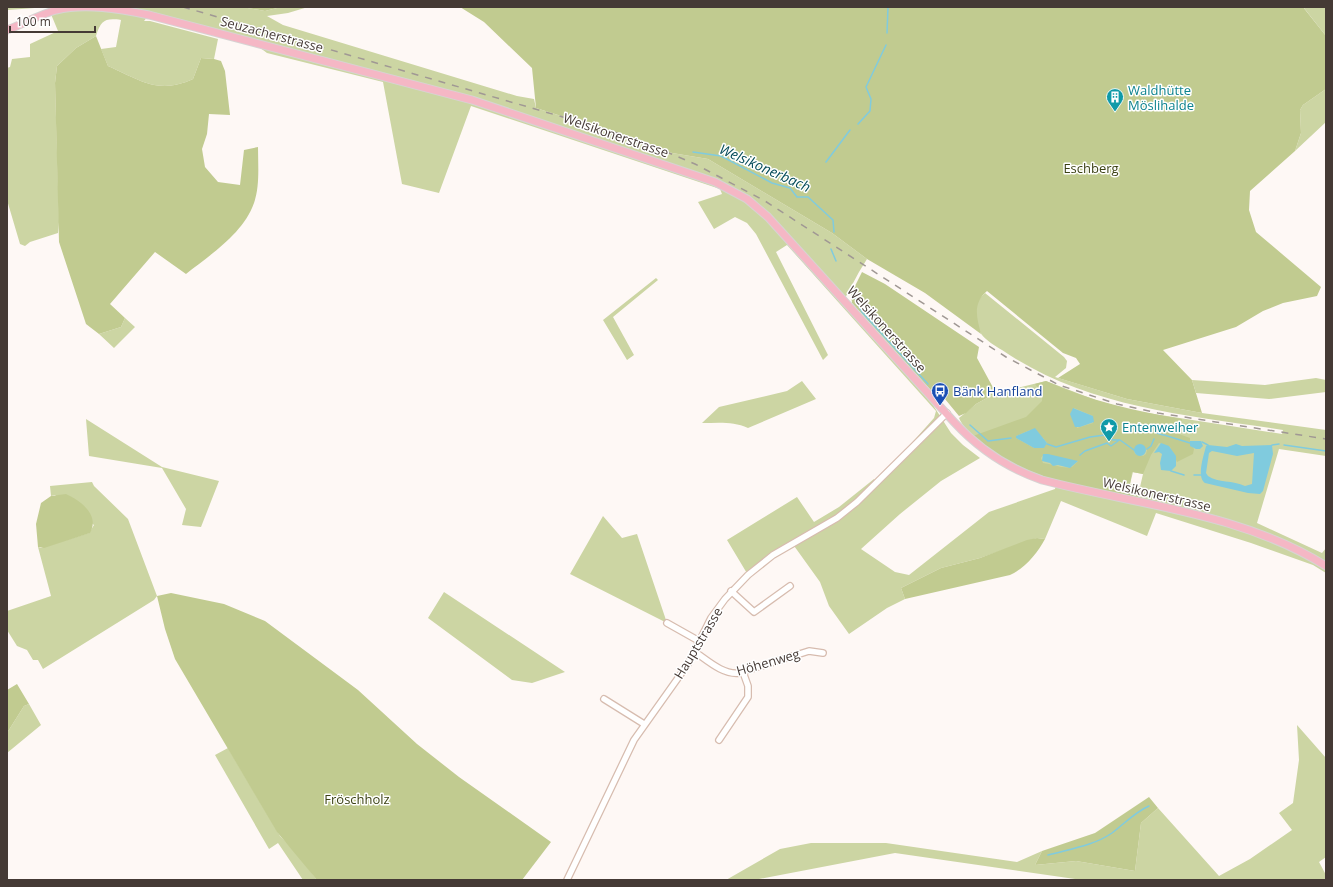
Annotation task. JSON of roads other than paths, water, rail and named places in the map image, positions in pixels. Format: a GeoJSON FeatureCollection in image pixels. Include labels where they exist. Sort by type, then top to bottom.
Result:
{"type":"FeatureCollection","features":[{"type":"Feature","properties":{"kind":"main road","name":"Seuzacherstrasse"},"geometry":{"type":"LineString","coordinates":[[7,30],[60,10],[94,8],[125,10],[182,23],[472,100],[529,118]]}},
{"type":"Feature","properties":{"kind":"main road","name":"Welsikonerstrasse"},"geometry":{"type":"LineString","coordinates":[[529,118],[703,177],[727,187],[747,199],[778,226],[946,414],[980,448],[1002,462],[1030,476],[1238,526],[1285,544],[1326,566]]}},
{"type":"Feature","properties":{"kind":"street","name":"Hauptstrasse"},"geometry":{"type":"LineString","coordinates":[[566,880],[628,751],[644,724],[695,652],[711,618],[732,591],[748,574],[773,555],[837,518],[857,502],[946,414]]}},
{"type":"Feature","properties":{"kind":"street"},"geometry":{"type":"LineString","coordinates":[[732,591],[754,612],[790,586]]}},
{"type":"Feature","properties":{"kind":"street"},"geometry":{"type":"LineString","coordinates":[[667,623],[699,641]]}},
{"type":"Feature","properties":{"kind":"street","name":"Höhenweg"},"geometry":{"type":"LineString","coordinates":[[695,652],[726,672],[736,673],[809,651],[823,653]]}},
{"type":"Feature","properties":{"kind":"street"},"geometry":{"type":"LineString","coordinates":[[719,740],[748,697],[749,690],[743,672]]}},
{"type":"Feature","properties":{"kind":"street"},"geometry":{"type":"LineString","coordinates":[[604,699],[644,724]]}},
{"type":"Feature","properties":{"kind":"water"},"geometry":{"type":"Polygon","coordinates":[[[1073,408],[1093,416],[1094,422],[1080,427],[1075,427],[1070,414],[1073,408]]]}},
{"type":"Feature","properties":{"kind":"water"},"geometry":{"type":"Polygon","coordinates":[[[1035,428],[1047,443],[1044,448],[1034,448],[1016,438],[1016,436],[1035,428]]]}},
{"type":"Feature","properties":{"kind":"water"},"geometry":{"type":"Polygon","coordinates":[[[1190,441],[1201,441],[1203,446],[1200,449],[1196,449],[1190,446],[1190,441]]]}},
{"type":"Feature","properties":{"kind":"water","name":"Entenweiher"},"geometry":{"type":"Polygon","coordinates":[[[1161,443],[1169,446],[1176,456],[1176,466],[1171,471],[1161,470],[1160,463],[1162,454],[1159,452],[1154,453],[1161,443]]]}},
{"type":"Feature","properties":{"kind":"water"},"geometry":{"type":"Polygon","coordinates":[[[1138,444],[1142,444],[1146,450],[1142,456],[1138,456],[1134,452],[1134,448],[1138,444]]]}},
{"type":"Feature","properties":{"kind":"water"},"geometry":{"type":"Polygon","coordinates":[[[1236,444],[1242,446],[1272,445],[1273,454],[1263,491],[1260,494],[1248,493],[1205,483],[1202,480],[1201,466],[1206,446],[1227,447],[1236,444]],[[1212,451],[1209,453],[1206,473],[1208,476],[1216,480],[1245,486],[1252,484],[1254,453],[1237,456],[1212,451]]]}},
{"type":"Feature","properties":{"kind":"water"},"geometry":{"type":"Polygon","coordinates":[[[1043,454],[1078,461],[1070,468],[1058,465],[1053,466],[1050,463],[1042,461],[1043,454]]]}},
{"type":"Feature","properties":{"kind":"waterway"},"geometry":{"type":"LineString","coordinates":[[887,33],[888,7]]}},
{"type":"Feature","properties":{"kind":"waterway"},"geometry":{"type":"LineString","coordinates":[[858,124],[870,111],[871,99],[866,87],[886,45]]}},
{"type":"Feature","properties":{"kind":"waterway"},"geometry":{"type":"LineString","coordinates":[[826,162],[850,130]]}},
{"type":"Feature","properties":{"kind":"waterway","name":"Welsikonerbach"},"geometry":{"type":"LineString","coordinates":[[693,152],[721,156],[772,183],[790,188],[797,197],[808,197],[833,220],[834,232]]}},
{"type":"Feature","properties":{"kind":"waterway","name":"Welsikonerbach"},"geometry":{"type":"LineString","coordinates":[[831,249],[836,261]]}},
{"type":"Feature","properties":{"kind":"waterway","name":"Welsikonerbach"},"geometry":{"type":"LineString","coordinates":[[853,294],[862,312],[928,384]]}},
{"type":"Feature","properties":{"kind":"waterway","name":"Welsikonerbach"},"geometry":{"type":"LineString","coordinates":[[970,425],[988,441],[1011,438]]}},
{"type":"Feature","properties":{"kind":"waterway","name":"Welsikonerbach"},"geometry":{"type":"LineString","coordinates":[[1157,433],[1163,435]]}},
{"type":"Feature","properties":{"kind":"waterway","name":"Welsikonerbach"},"geometry":{"type":"LineString","coordinates":[[1047,444],[1056,447],[1090,437],[1105,435],[1113,440],[1120,440],[1134,450]]}},
{"type":"Feature","properties":{"kind":"waterway","name":"Welsikonerbach"},"geometry":{"type":"LineString","coordinates":[[1164,435],[1190,443]]}},
{"type":"Feature","properties":{"kind":"waterway","name":"Welsikonerbach"},"geometry":{"type":"LineString","coordinates":[[1147,449],[1151,446],[1154,439]]}},
{"type":"Feature","properties":{"kind":"waterway"},"geometry":{"type":"LineString","coordinates":[[1080,455],[1085,451],[1107,443],[1111,446],[1118,441]]}},
{"type":"Feature","properties":{"kind":"waterway","name":"Welsikonerbach"},"geometry":{"type":"LineString","coordinates":[[1202,442],[1208,445]]}},
{"type":"Feature","properties":{"kind":"waterway","name":"Welsikonerbach"},"geometry":{"type":"LineString","coordinates":[[1272,445],[1279,444]]}},
{"type":"Feature","properties":{"kind":"waterway","name":"Welsikonerbach"},"geometry":{"type":"LineString","coordinates":[[1284,445],[1326,451]]}},
{"type":"Feature","properties":{"kind":"waterway"},"geometry":{"type":"LineString","coordinates":[[1171,471],[1184,475]]}},
{"type":"Feature","properties":{"kind":"waterway"},"geometry":{"type":"LineString","coordinates":[[1194,475],[1201,475]]}},
{"type":"Feature","properties":{"kind":"waterway"},"geometry":{"type":"LineString","coordinates":[[1048,855],[1081,847],[1097,841],[1112,833],[1134,815],[1149,806]]}},
{"type":"Feature","properties":{"kind":"railway"},"geometry":{"type":"LineString","coordinates":[[183,7],[611,131],[643,142],[695,164],[765,201],[1006,357],[1059,385],[1117,404],[1158,413],[1326,439]]}},
{"type":"Feature","properties":{"kind":"place","name":"Waldhütte Möslihalde"},"geometry":{"type":"Point","coordinates":[1115,112]}},
{"type":"Feature","properties":{"kind":"place","name":"Bänk Hanfland"},"geometry":{"type":"Point","coordinates":[940,406]}},
{"type":"Feature","properties":{"kind":"place","name":"Entenweiher"},"geometry":{"type":"Point","coordinates":[1109,442]}},
{"type":"Feature","properties":{"kind":"park label","name":"Eschberg"},"geometry":{"type":"Point","coordinates":[1091,168]}},
{"type":"Feature","properties":{"kind":"park label","name":"Fröschholz"},"geometry":{"type":"Point","coordinates":[357,799]}}]}
